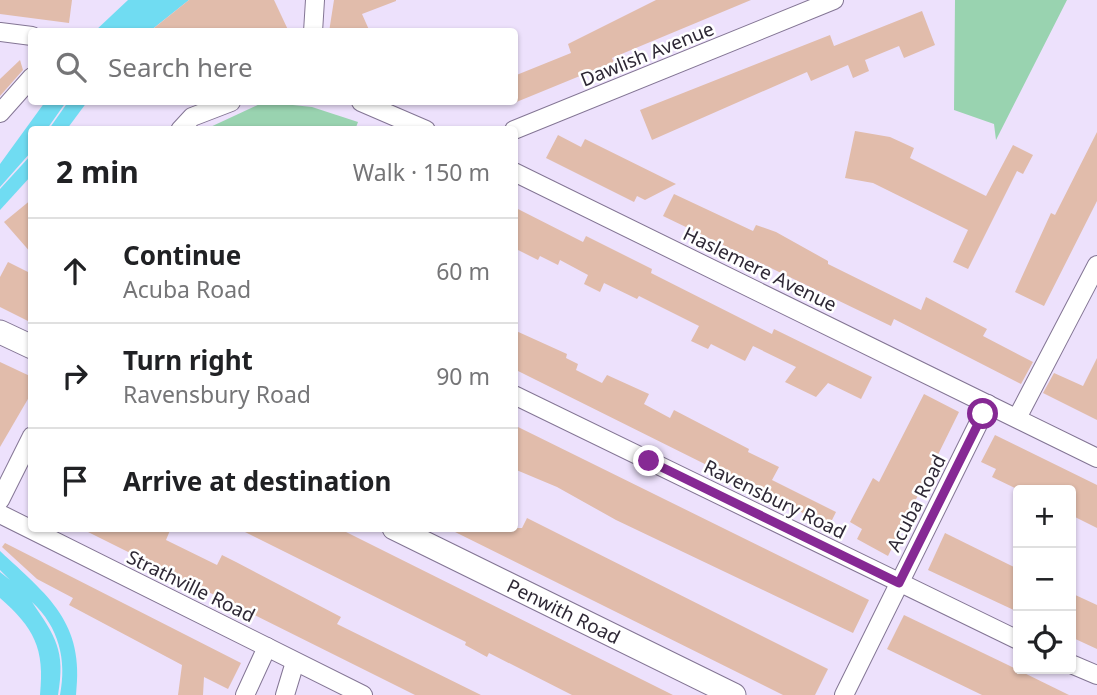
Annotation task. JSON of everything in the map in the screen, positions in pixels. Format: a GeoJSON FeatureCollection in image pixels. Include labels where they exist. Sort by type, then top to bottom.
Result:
{"type":"FeatureCollection","features":[{"type":"Feature","properties":{"kind":"street"},"geometry":{"type":"LineString","coordinates":[[313,28],[315,0]]}},
{"type":"Feature","properties":{"kind":"street","name":"Dawlish Avenue"},"geometry":{"type":"LineString","coordinates":[[518,128],[834,0]]}},
{"type":"Feature","properties":{"kind":"street"},"geometry":{"type":"LineString","coordinates":[[0,32],[28,36]]}},
{"type":"Feature","properties":{"kind":"street"},"geometry":{"type":"LineString","coordinates":[[0,113],[28,82]]}},
{"type":"Feature","properties":{"kind":"street"},"geometry":{"type":"LineString","coordinates":[[184,126],[192,117],[223,105]]}},
{"type":"Feature","properties":{"kind":"street"},"geometry":{"type":"LineString","coordinates":[[368,105],[417,126]]}},
{"type":"Feature","properties":{"kind":"street","name":"Haslemere Avenue"},"geometry":{"type":"LineString","coordinates":[[518,174],[1097,458]]}},
{"type":"Feature","properties":{"kind":"street"},"geometry":{"type":"LineString","coordinates":[[1017,418],[1097,265]]}},
{"type":"Feature","properties":{"kind":"street"},"geometry":{"type":"LineString","coordinates":[[0,332],[28,345]]}},
{"type":"Feature","properties":{"kind":"street","name":"Ravensbury Road"},"geometry":{"type":"LineString","coordinates":[[518,396],[1013,638]]}},
{"type":"Feature","properties":{"kind":"street","name":"Acuba Road"},"geometry":{"type":"LineString","coordinates":[[844,695],[988,404]]}},
{"type":"Feature","properties":{"kind":"street"},"geometry":{"type":"LineString","coordinates":[[0,500],[28,444]]}},
{"type":"Feature","properties":{"kind":"street","name":"Strathville Road"},"geometry":{"type":"LineString","coordinates":[[0,514],[28,528]]}},
{"type":"Feature","properties":{"kind":"street","name":"Strathville Road"},"geometry":{"type":"LineString","coordinates":[[36,532],[363,695]]}},
{"type":"Feature","properties":{"kind":"street","name":"Penwith Road"},"geometry":{"type":"LineString","coordinates":[[402,532],[734,695]]}},
{"type":"Feature","properties":{"kind":"street"},"geometry":{"type":"LineString","coordinates":[[244,695],[267,647]]}},
{"type":"Feature","properties":{"kind":"street"},"geometry":{"type":"LineString","coordinates":[[285,695],[295,662]]}},
{"type":"Feature","properties":{"kind":"street"},"geometry":{"type":"LineString","coordinates":[[1076,666],[1097,675]]}},
{"type":"Feature","properties":{"kind":"green space"},"geometry":{"type":"Polygon","coordinates":[[[955,0],[1067,0],[996,140],[994,124],[954,110],[955,0]]]}},
{"type":"Feature","properties":{"kind":"green space"},"geometry":{"type":"Polygon","coordinates":[[[258,105],[312,107],[358,122],[356,126],[212,126],[258,105]]]}},
{"type":"Feature","properties":{"kind":"water"},"geometry":{"type":"Polygon","coordinates":[[[128,0],[189,0],[154,28],[98,28],[128,0]]]}},
{"type":"Feature","properties":{"kind":"water"},"geometry":{"type":"Polygon","coordinates":[[[43,105],[64,105],[49,126],[28,126],[28,155],[0,187],[0,164],[43,105]]]}},
{"type":"Feature","properties":{"kind":"water"},"geometry":{"type":"Polygon","coordinates":[[[66,105],[85,105],[69,126],[51,126],[66,105]]]}},
{"type":"Feature","properties":{"kind":"water"},"geometry":{"type":"Polygon","coordinates":[[[28,158],[28,179],[0,210],[0,189],[28,158]]]}},
{"type":"Feature","properties":{"kind":"water"},"geometry":{"type":"Polygon","coordinates":[[[0,551],[48,597],[69,629],[75,648],[76,695],[60,695],[62,669],[59,645],[49,622],[32,602],[57,644],[61,666],[58,695],[40,695],[41,664],[35,640],[21,619],[0,598],[0,572],[10,580],[0,570],[0,551]]]}},
{"type":"Feature","properties":{"kind":"building"},"geometry":{"type":"Polygon","coordinates":[[[0,0],[72,0],[69,23],[0,14],[0,0]]]}},
{"type":"Feature","properties":{"kind":"building"},"geometry":{"type":"Polygon","coordinates":[[[189,0],[274,0],[287,28],[154,28],[189,0]]]}},
{"type":"Feature","properties":{"kind":"building"},"geometry":{"type":"Polygon","coordinates":[[[334,0],[396,0],[362,14],[368,28],[330,28],[334,0]]]}},
{"type":"Feature","properties":{"kind":"building"},"geometry":{"type":"Polygon","coordinates":[[[656,0],[751,0],[612,58],[614,62],[518,101],[518,74],[571,53],[568,44],[656,0]]]}},
{"type":"Feature","properties":{"kind":"building"},"geometry":{"type":"Polygon","coordinates":[[[922,11],[935,45],[904,58],[899,46],[865,60],[869,71],[853,78],[848,65],[811,81],[807,72],[652,140],[640,110],[830,35],[834,46],[922,11]]]}},
{"type":"Feature","properties":{"kind":"building"},"geometry":{"type":"Polygon","coordinates":[[[20,60],[23,70],[0,96],[0,79],[20,60]]]}},
{"type":"Feature","properties":{"kind":"building"},"geometry":{"type":"Polygon","coordinates":[[[855,131],[890,137],[914,148],[910,158],[986,196],[1013,145],[1033,155],[1023,174],[1017,171],[968,269],[953,262],[968,230],[873,183],[845,178],[855,131]]]}},
{"type":"Feature","properties":{"kind":"building"},"geometry":{"type":"Polygon","coordinates":[[[1097,132],[1097,201],[1044,306],[1015,292],[1051,213],[1055,215],[1097,132]]]}},
{"type":"Feature","properties":{"kind":"building"},"geometry":{"type":"Polygon","coordinates":[[[558,135],[581,147],[585,139],[676,184],[645,200],[637,196],[634,202],[546,158],[558,135]]]}},
{"type":"Feature","properties":{"kind":"building"},"geometry":{"type":"Polygon","coordinates":[[[674,194],[753,231],[756,225],[776,232],[828,261],[828,264],[921,310],[926,297],[987,329],[983,336],[1033,362],[1021,384],[894,319],[891,326],[663,216],[674,194]]]}},
{"type":"Feature","properties":{"kind":"building"},"geometry":{"type":"Polygon","coordinates":[[[28,202],[28,249],[4,222],[28,202]]]}},
{"type":"Feature","properties":{"kind":"building"},"geometry":{"type":"Polygon","coordinates":[[[518,209],[583,242],[586,236],[652,269],[651,273],[772,334],[774,329],[872,377],[861,399],[828,383],[816,397],[785,382],[796,367],[753,346],[745,361],[711,344],[708,349],[691,341],[699,326],[639,296],[637,299],[604,283],[600,292],[584,284],[588,275],[560,260],[558,265],[540,256],[538,260],[518,250],[518,209]]]}},
{"type":"Feature","properties":{"kind":"building"},"geometry":{"type":"Polygon","coordinates":[[[8,262],[28,272],[28,321],[0,307],[0,277],[8,262]]]}},
{"type":"Feature","properties":{"kind":"building"},"geometry":{"type":"Polygon","coordinates":[[[518,332],[567,354],[566,358],[578,364],[576,370],[602,383],[607,375],[649,394],[644,404],[670,418],[674,410],[779,467],[772,480],[836,512],[829,526],[518,371],[518,332]]]}},
{"type":"Feature","properties":{"kind":"building"},"geometry":{"type":"Polygon","coordinates":[[[1097,358],[1097,420],[1043,393],[1054,373],[1083,386],[1097,358]]]}},
{"type":"Feature","properties":{"kind":"building"},"geometry":{"type":"Polygon","coordinates":[[[0,362],[28,375],[28,399],[0,447],[0,362]]]}},
{"type":"Feature","properties":{"kind":"building"},"geometry":{"type":"Polygon","coordinates":[[[924,394],[959,412],[888,556],[857,539],[862,529],[850,522],[873,478],[879,482],[924,394]]]}},
{"type":"Feature","properties":{"kind":"building"},"geometry":{"type":"Polygon","coordinates":[[[518,427],[869,600],[853,633],[616,520],[557,487],[518,471],[518,427]]]}},
{"type":"Feature","properties":{"kind":"building"},"geometry":{"type":"Polygon","coordinates":[[[995,435],[1097,485],[1097,528],[1076,518],[1076,485],[1013,485],[1013,487],[992,477],[996,469],[981,462],[995,435]]]}},
{"type":"Feature","properties":{"kind":"building"},"geometry":{"type":"Polygon","coordinates":[[[527,518],[828,669],[815,695],[783,695],[455,532],[518,532],[518,528],[522,528],[527,518]]]}},
{"type":"Feature","properties":{"kind":"building"},"geometry":{"type":"Polygon","coordinates":[[[88,532],[169,532],[166,540],[217,565],[222,555],[341,617],[337,624],[481,695],[415,695],[88,532]]]}},
{"type":"Feature","properties":{"kind":"building"},"geometry":{"type":"Polygon","coordinates":[[[245,532],[346,532],[673,695],[572,695],[489,653],[487,657],[465,645],[466,642],[245,532]]]}},
{"type":"Feature","properties":{"kind":"building"},"geometry":{"type":"Polygon","coordinates":[[[945,533],[1013,567],[1013,610],[928,570],[945,533]]]}},
{"type":"Feature","properties":{"kind":"building"},"geometry":{"type":"Polygon","coordinates":[[[5,543],[241,663],[228,689],[204,677],[203,695],[178,695],[182,665],[69,605],[73,598],[37,579],[2,547],[5,543]]]}},
{"type":"Feature","properties":{"kind":"building"},"geometry":{"type":"Polygon","coordinates":[[[1076,595],[1097,605],[1097,649],[1076,639],[1076,595]]]}},
{"type":"Feature","properties":{"kind":"building"},"geometry":{"type":"Polygon","coordinates":[[[904,615],[1013,668],[1013,674],[1026,674],[1069,695],[982,695],[887,649],[904,615]]]}},
{"type":"Feature","properties":{"kind":"route"},"geometry":{"type":"LineString","coordinates":[[649,461],[899,583],[983,414]]}}]}
